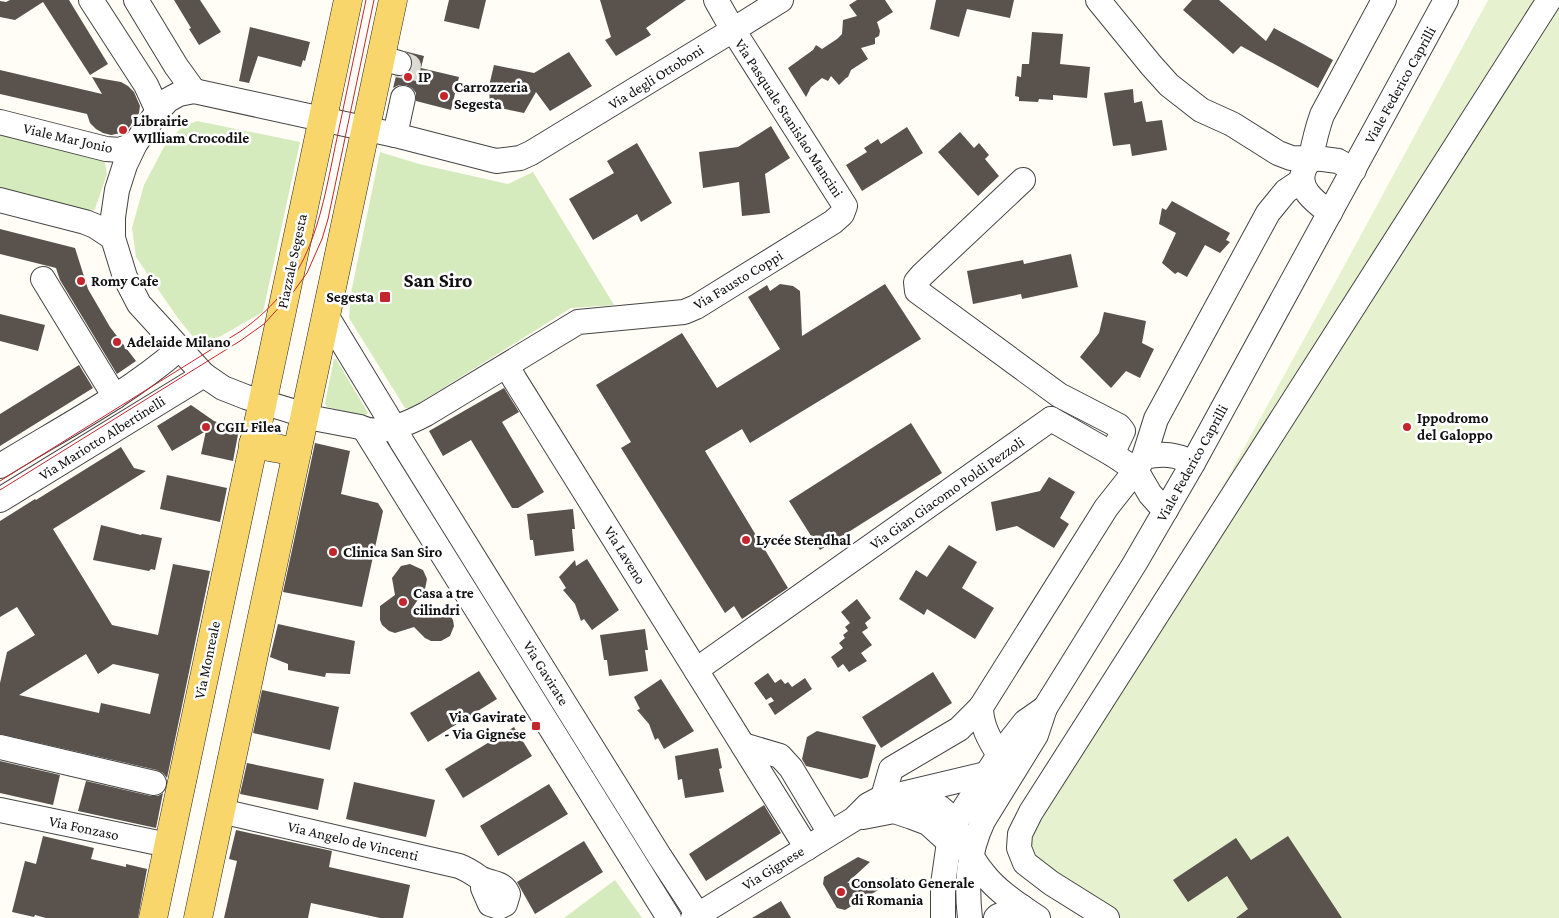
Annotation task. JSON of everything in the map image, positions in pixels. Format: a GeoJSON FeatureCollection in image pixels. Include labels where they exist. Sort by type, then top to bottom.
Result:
{"type":"FeatureCollection","features":[{"type":"Feature","properties":{"kind":"main road","name":"Piazzale Segesta"},"geometry":{"type":"LineString","coordinates":[[262,402],[348,0]]}},
{"type":"Feature","properties":{"kind":"main road"},"geometry":{"type":"LineString","coordinates":[[198,918],[366,128],[390,60],[393,0]]}},
{"type":"Feature","properties":{"kind":"main road","name":"Via Monreale"},"geometry":{"type":"LineString","coordinates":[[153,918],[262,402]]}},
{"type":"Feature","properties":{"kind":"main road"},"geometry":{"type":"LineString","coordinates":[[253,444],[297,452]]}},
{"type":"Feature","properties":{"kind":"street"},"geometry":{"type":"LineString","coordinates":[[91,0],[146,85],[158,111]]}},
{"type":"Feature","properties":{"kind":"street"},"geometry":{"type":"LineString","coordinates":[[136,0],[194,92]]}},
{"type":"Feature","properties":{"kind":"street","name":"Via Pasquale Stanislao Mancini"},"geometry":{"type":"LineString","coordinates":[[716,0],[733,30],[845,206]]}},
{"type":"Feature","properties":{"kind":"street","name":"Via degli Ottoboni"},"geometry":{"type":"LineString","coordinates":[[395,135],[496,161],[520,158],[532,153],[781,0]]}},
{"type":"Feature","properties":{"kind":"street"},"geometry":{"type":"LineString","coordinates":[[1098,0],[1151,65],[1169,85],[1190,103],[1232,124],[1278,153],[1291,158],[1338,161],[1354,170]]}},
{"type":"Feature","properties":{"kind":"street"},"geometry":{"type":"LineString","coordinates":[[952,833],[942,808],[914,796],[890,796],[891,769],[959,729],[981,706],[1106,508],[1140,464],[1156,420],[1268,213],[1286,191],[1301,181],[1304,169],[1311,159],[1316,130],[1322,115],[1384,0]]}},
{"type":"Feature","properties":{"kind":"street","name":"Viale Federico Caprilli"},"geometry":{"type":"LineString","coordinates":[[970,918],[967,896],[970,854],[983,821],[1036,735],[1045,708],[1119,590],[1193,463],[1446,0]]}},
{"type":"Feature","properties":{"kind":"street"},"geometry":{"type":"LineString","coordinates":[[1106,918],[1051,883],[1025,863],[1019,848],[1020,834],[1031,812],[1549,0]]}},
{"type":"Feature","properties":{"kind":"street"},"geometry":{"type":"LineString","coordinates":[[403,98],[395,135],[194,92],[179,94],[168,100],[134,144],[117,190],[113,217],[113,238],[125,277],[139,304],[204,375],[223,388],[262,402],[360,427],[365,430],[380,429],[410,422],[508,366]]}},
{"type":"Feature","properties":{"kind":"street","name":"Viale Mar Jonio"},"geometry":{"type":"LineString","coordinates":[[0,122],[106,149],[120,150],[134,144]]}},
{"type":"Feature","properties":{"kind":"street"},"geometry":{"type":"LineString","coordinates":[[1024,180],[922,274],[916,282],[917,291],[1059,395],[1119,426],[1123,431],[1112,454]]}},
{"type":"Feature","properties":{"kind":"street"},"geometry":{"type":"LineString","coordinates":[[1301,181],[1315,201],[1330,213]]}},
{"type":"Feature","properties":{"kind":"street"},"geometry":{"type":"LineString","coordinates":[[0,200],[86,222],[96,226],[113,238]]}},
{"type":"Feature","properties":{"kind":"street","name":"Via Fausto Coppi"},"geometry":{"type":"LineString","coordinates":[[508,366],[578,322],[684,312],[696,307],[834,222],[842,214],[845,206]]}},
{"type":"Feature","properties":{"kind":"street"},"geometry":{"type":"LineString","coordinates":[[42,279],[115,397]]}},
{"type":"Feature","properties":{"kind":"street"},"geometry":{"type":"LineString","coordinates":[[326,315],[394,426]]}},
{"type":"Feature","properties":{"kind":"street","name":"Via Mariotto Albertinelli"},"geometry":{"type":"LineString","coordinates":[[0,466],[115,397],[159,366],[179,349]]}},
{"type":"Feature","properties":{"kind":"street","name":"Via Laveno"},"geometry":{"type":"LineString","coordinates":[[508,366],[807,848]]}},
{"type":"Feature","properties":{"kind":"street","name":"Via Mariotto Albertinelli"},"geometry":{"type":"LineString","coordinates":[[0,500],[204,375]]}},
{"type":"Feature","properties":{"kind":"street"},"geometry":{"type":"LineString","coordinates":[[1059,395],[1050,419],[1112,454],[1140,464],[1159,454],[1173,454],[1193,463]]}},
{"type":"Feature","properties":{"kind":"street","name":"Via Gian Giacomo Poldi Pezzoli"},"geometry":{"type":"LineString","coordinates":[[696,670],[1050,419]]}},
{"type":"Feature","properties":{"kind":"street","name":"Via Gavirate"},"geometry":{"type":"LineString","coordinates":[[394,426],[402,442],[664,861],[697,917]]}},
{"type":"Feature","properties":{"kind":"street","name":"Via Gavirate"},"geometry":{"type":"LineString","coordinates":[[365,430],[669,918]]}},
{"type":"Feature","properties":{"kind":"street"},"geometry":{"type":"LineString","coordinates":[[1140,464],[1154,499],[1166,510]]}},
{"type":"Feature","properties":{"kind":"street"},"geometry":{"type":"LineString","coordinates":[[981,706],[981,716],[992,764]]}},
{"type":"Feature","properties":{"kind":"street","name":"Viale Federico Caprilli"},"geometry":{"type":"LineString","coordinates":[[943,918],[943,884],[952,833],[992,764],[1025,722],[1045,708]]}},
{"type":"Feature","properties":{"kind":"street"},"geometry":{"type":"LineString","coordinates":[[743,745],[780,756],[791,768],[830,834]]}},
{"type":"Feature","properties":{"kind":"street"},"geometry":{"type":"LineString","coordinates":[[0,747],[154,783]]}},
{"type":"Feature","properties":{"kind":"street","name":"Via Gignese"},"geometry":{"type":"LineString","coordinates":[[697,917],[854,819],[868,805],[890,796],[992,764]]}},
{"type":"Feature","properties":{"kind":"street","name":"Via Fonzaso"},"geometry":{"type":"LineString","coordinates":[[0,810],[168,845]]}},
{"type":"Feature","properties":{"kind":"street","name":"Via Angelo de Vincenti"},"geometry":{"type":"LineString","coordinates":[[221,811],[459,866],[470,870],[482,880],[483,888],[490,904],[510,911]]}},
{"type":"Feature","properties":{"kind":"street","name":"Via Gignese"},"geometry":{"type":"LineString","coordinates":[[854,819],[894,811],[952,833]]}},
{"type":"Feature","properties":{"kind":"street","name":"Viale Federico Caprilli"},"geometry":{"type":"LineString","coordinates":[[952,833],[970,854]]}},
{"type":"Feature","properties":{"kind":"street"},"geometry":{"type":"LineString","coordinates":[[970,854],[989,880],[1030,913]]}},
{"type":"Feature","properties":{"kind":"street"},"geometry":{"type":"LineString","coordinates":[[641,872],[649,873],[657,869],[664,861]]}},
{"type":"Feature","properties":{"kind":"street"},"geometry":{"type":"LineString","coordinates":[[996,918],[998,916],[1030,913]]}},
{"type":"Feature","properties":{"kind":"green space","name":"Ippodromo del Galoppo"},"geometry":{"type":"Polygon","coordinates":[[[1488,0],[1559,0],[1559,918],[1091,918],[1026,878],[1007,853],[1010,835],[1175,573],[1488,0]]]}},
{"type":"Feature","properties":{"kind":"green space"},"geometry":{"type":"Polygon","coordinates":[[[197,121],[300,142],[263,312],[207,344],[198,343],[177,317],[136,257],[132,228],[144,185],[165,145],[182,127],[197,121]]]}},
{"type":"Feature","properties":{"kind":"green space"},"geometry":{"type":"Polygon","coordinates":[[[0,131],[102,159],[105,163],[107,174],[95,209],[91,212],[0,194],[0,131]]]}},
{"type":"Feature","properties":{"kind":"green space"},"geometry":{"type":"Polygon","coordinates":[[[380,152],[419,164],[508,184],[533,172],[614,305],[571,308],[411,408],[405,408],[349,318],[351,293],[380,152]]]}},
{"type":"Feature","properties":{"kind":"green space"},"geometry":{"type":"Polygon","coordinates":[[[334,359],[336,359],[368,413],[365,416],[327,407],[325,403],[334,359]]]}},
{"type":"Feature","properties":{"kind":"green space"},"geometry":{"type":"Polygon","coordinates":[[[615,880],[642,918],[564,918],[615,880]]]}},
{"type":"Feature","properties":{"kind":"building"},"geometry":{"type":"Polygon","coordinates":[[[10,0],[69,0],[108,64],[90,75],[43,2],[15,20],[0,17],[0,1],[6,2],[10,0]]]}},
{"type":"Feature","properties":{"kind":"building"},"geometry":{"type":"Polygon","coordinates":[[[174,0],[200,0],[221,32],[199,45],[174,0]]]}},
{"type":"Feature","properties":{"kind":"building"},"geometry":{"type":"Polygon","coordinates":[[[449,0],[486,0],[479,29],[444,21],[449,0]]]}},
{"type":"Feature","properties":{"kind":"building"},"geometry":{"type":"Polygon","coordinates":[[[600,0],[686,0],[646,28],[651,35],[616,56],[605,40],[611,37],[600,0]]]}},
{"type":"Feature","properties":{"kind":"building"},"geometry":{"type":"Polygon","coordinates":[[[857,0],[885,0],[893,12],[877,22],[880,31],[879,36],[875,38],[875,44],[861,48],[868,59],[851,70],[848,77],[839,85],[831,76],[828,81],[822,78],[811,87],[806,97],[788,68],[813,50],[816,45],[822,49],[837,39],[842,34],[843,20],[857,16],[849,5],[857,0]]]}},
{"type":"Feature","properties":{"kind":"building"},"geometry":{"type":"Polygon","coordinates":[[[936,0],[1014,0],[1010,18],[967,9],[959,37],[930,29],[936,0]]]}},
{"type":"Feature","properties":{"kind":"building"},"geometry":{"type":"Polygon","coordinates":[[[1192,0],[1219,0],[1266,41],[1274,28],[1333,60],[1318,88],[1241,46],[1233,54],[1183,10],[1192,0]]]}},
{"type":"Feature","properties":{"kind":"building"},"geometry":{"type":"Polygon","coordinates":[[[250,27],[310,42],[305,61],[303,60],[301,67],[258,56],[249,83],[239,81],[250,27]]]}},
{"type":"Feature","properties":{"kind":"building"},"geometry":{"type":"Polygon","coordinates":[[[1032,32],[1063,34],[1060,64],[1090,67],[1087,98],[1053,95],[1053,100],[1039,99],[1038,102],[1019,101],[1019,97],[1015,96],[1017,76],[1021,77],[1022,64],[1029,64],[1032,32]]]}},
{"type":"Feature","properties":{"kind":"building"},"geometry":{"type":"Polygon","coordinates":[[[404,51],[424,56],[421,68],[459,77],[451,110],[416,101],[416,93],[406,85],[399,85],[393,88],[396,76],[408,73],[412,67],[412,59],[404,51]]]}},
{"type":"Feature","properties":{"kind":"building"},"geometry":{"type":"Polygon","coordinates":[[[569,52],[592,86],[550,111],[536,92],[524,113],[490,106],[489,86],[494,65],[534,73],[569,52]]]}},
{"type":"Feature","properties":{"kind":"building"},"geometry":{"type":"Polygon","coordinates":[[[0,70],[102,94],[92,77],[121,82],[134,92],[140,106],[139,113],[126,132],[111,135],[103,133],[90,123],[87,114],[0,94],[0,70]]]}},
{"type":"Feature","properties":{"kind":"building"},"geometry":{"type":"Polygon","coordinates":[[[1133,89],[1134,103],[1142,101],[1146,122],[1162,120],[1167,150],[1132,156],[1130,144],[1113,146],[1104,93],[1133,89]]]}},
{"type":"Feature","properties":{"kind":"building"},"geometry":{"type":"Polygon","coordinates":[[[771,126],[790,158],[765,174],[770,213],[742,216],[739,182],[703,188],[699,152],[738,147],[771,126]]]}},
{"type":"Feature","properties":{"kind":"building"},"geometry":{"type":"Polygon","coordinates":[[[907,127],[923,153],[862,191],[846,165],[867,152],[864,148],[878,139],[881,144],[907,127]]]}},
{"type":"Feature","properties":{"kind":"building"},"geometry":{"type":"Polygon","coordinates":[[[960,132],[974,148],[979,143],[989,155],[985,159],[999,176],[978,196],[938,152],[960,132]]]}},
{"type":"Feature","properties":{"kind":"building"},"geometry":{"type":"Polygon","coordinates":[[[637,143],[672,203],[641,222],[637,214],[593,240],[569,199],[614,173],[607,161],[637,143]]]}},
{"type":"Feature","properties":{"kind":"building"},"geometry":{"type":"Polygon","coordinates":[[[1172,201],[1230,233],[1226,240],[1230,242],[1220,253],[1205,245],[1187,277],[1178,272],[1175,274],[1162,263],[1176,233],[1159,224],[1162,208],[1166,210],[1172,201]]]}},
{"type":"Feature","properties":{"kind":"building"},"geometry":{"type":"Polygon","coordinates":[[[0,229],[75,248],[88,289],[110,327],[136,361],[117,374],[60,280],[56,268],[0,254],[0,229]]]}},
{"type":"Feature","properties":{"kind":"building"},"geometry":{"type":"Polygon","coordinates":[[[1071,254],[1078,287],[1022,299],[1021,294],[973,304],[967,271],[1023,260],[1024,264],[1071,254]]]}},
{"type":"Feature","properties":{"kind":"building"},"geometry":{"type":"Polygon","coordinates":[[[780,284],[793,286],[800,291],[802,336],[885,284],[921,339],[750,443],[742,429],[705,451],[788,588],[742,619],[734,606],[725,613],[621,448],[631,442],[596,385],[682,333],[717,388],[780,349],[748,297],[767,285],[770,291],[780,284]]]}},
{"type":"Feature","properties":{"kind":"building"},"geometry":{"type":"Polygon","coordinates":[[[1104,312],[1146,321],[1142,343],[1154,349],[1140,378],[1126,371],[1111,388],[1080,357],[1099,333],[1104,312]]]}},
{"type":"Feature","properties":{"kind":"building"},"geometry":{"type":"Polygon","coordinates":[[[0,314],[45,325],[38,351],[0,341],[0,314]]]}},
{"type":"Feature","properties":{"kind":"building"},"geometry":{"type":"Polygon","coordinates":[[[79,365],[93,388],[0,446],[0,414],[79,365]]]}},
{"type":"Feature","properties":{"kind":"building"},"geometry":{"type":"Polygon","coordinates":[[[504,388],[519,412],[502,422],[544,492],[518,508],[512,508],[471,440],[443,456],[429,431],[504,388]]]}},
{"type":"Feature","properties":{"kind":"building"},"geometry":{"type":"Polygon","coordinates":[[[191,405],[214,421],[239,429],[233,461],[201,454],[206,431],[172,451],[157,426],[191,405]]]}},
{"type":"Feature","properties":{"kind":"building"},"geometry":{"type":"Polygon","coordinates":[[[911,423],[942,473],[820,550],[789,501],[911,423]]]}},
{"type":"Feature","properties":{"kind":"building","name":"Clinica San Siro"},"geometry":{"type":"Polygon","coordinates":[[[315,443],[350,451],[341,494],[378,503],[383,511],[362,607],[283,592],[315,443]]]}},
{"type":"Feature","properties":{"kind":"building"},"geometry":{"type":"Polygon","coordinates":[[[121,447],[134,468],[146,471],[53,529],[112,625],[158,635],[173,564],[210,571],[167,778],[157,770],[0,734],[0,683],[7,652],[35,635],[17,607],[0,617],[0,521],[121,447]],[[86,654],[19,695],[99,713],[101,703],[150,714],[159,674],[113,664],[98,674],[86,654]]]}},
{"type":"Feature","properties":{"kind":"building"},"geometry":{"type":"Polygon","coordinates":[[[167,475],[227,488],[220,522],[160,509],[167,475]]]}},
{"type":"Feature","properties":{"kind":"building"},"geometry":{"type":"Polygon","coordinates":[[[1049,477],[1075,492],[1060,518],[1069,524],[1054,548],[1017,526],[996,531],[991,502],[1040,491],[1049,477]]]}},
{"type":"Feature","properties":{"kind":"building"},"geometry":{"type":"Polygon","coordinates":[[[573,509],[575,529],[572,529],[574,551],[535,556],[533,540],[530,540],[527,514],[573,509]]]}},
{"type":"Feature","properties":{"kind":"building"},"geometry":{"type":"Polygon","coordinates":[[[101,525],[162,538],[155,570],[151,569],[149,571],[93,560],[101,525]]]}},
{"type":"Feature","properties":{"kind":"building"},"geometry":{"type":"Polygon","coordinates":[[[949,545],[977,562],[962,588],[994,608],[975,639],[927,609],[924,615],[899,599],[916,570],[927,577],[949,545]]]}},
{"type":"Feature","properties":{"kind":"building"},"geometry":{"type":"Polygon","coordinates":[[[587,559],[619,610],[592,630],[584,619],[581,621],[575,604],[563,590],[566,588],[559,577],[575,560],[576,566],[587,559]]]}},
{"type":"Feature","properties":{"kind":"building","name":"Casa a tre cilindri"},"geometry":{"type":"Polygon","coordinates":[[[410,564],[423,570],[427,579],[425,589],[413,607],[438,608],[448,612],[453,620],[454,626],[450,636],[441,641],[431,641],[425,638],[414,627],[395,633],[382,625],[380,606],[395,595],[392,578],[401,566],[410,564]]]}},
{"type":"Feature","properties":{"kind":"building"},"geometry":{"type":"Polygon","coordinates":[[[857,599],[871,618],[865,623],[868,628],[862,632],[872,645],[861,653],[867,661],[849,672],[843,664],[838,668],[831,657],[843,648],[839,643],[845,638],[843,635],[848,631],[845,627],[850,623],[841,612],[857,599]]]}},
{"type":"Feature","properties":{"kind":"building"},"geometry":{"type":"Polygon","coordinates":[[[278,624],[355,641],[350,674],[326,673],[325,677],[288,670],[288,664],[270,657],[278,624]]]}},
{"type":"Feature","properties":{"kind":"building"},"geometry":{"type":"Polygon","coordinates":[[[645,629],[648,671],[609,676],[600,635],[645,629]]]}},
{"type":"Feature","properties":{"kind":"building"},"geometry":{"type":"Polygon","coordinates":[[[479,671],[497,699],[428,742],[410,713],[479,671]]]}},
{"type":"Feature","properties":{"kind":"building"},"geometry":{"type":"Polygon","coordinates":[[[933,672],[952,703],[881,748],[862,717],[933,672]]]}},
{"type":"Feature","properties":{"kind":"building"},"geometry":{"type":"Polygon","coordinates":[[[768,673],[775,683],[781,679],[785,684],[788,682],[792,687],[805,678],[812,689],[775,715],[768,704],[774,701],[771,697],[766,700],[754,683],[768,673]]]}},
{"type":"Feature","properties":{"kind":"building"},"geometry":{"type":"Polygon","coordinates":[[[661,679],[694,731],[664,749],[658,738],[655,740],[649,724],[637,710],[640,709],[634,697],[661,679]]]}},
{"type":"Feature","properties":{"kind":"building"},"geometry":{"type":"Polygon","coordinates":[[[262,690],[339,707],[330,750],[253,733],[262,690]]]}},
{"type":"Feature","properties":{"kind":"building"},"geometry":{"type":"Polygon","coordinates":[[[514,727],[532,756],[463,798],[445,769],[514,727]]]}},
{"type":"Feature","properties":{"kind":"building"},"geometry":{"type":"Polygon","coordinates":[[[817,731],[876,745],[868,777],[861,779],[806,766],[802,759],[807,737],[817,731]]]}},
{"type":"Feature","properties":{"kind":"building"},"geometry":{"type":"Polygon","coordinates":[[[718,748],[722,768],[719,769],[724,792],[685,798],[682,779],[678,780],[675,756],[718,748]]]}},
{"type":"Feature","properties":{"kind":"building"},"geometry":{"type":"Polygon","coordinates":[[[0,761],[60,775],[53,805],[0,793],[0,761]]]}},
{"type":"Feature","properties":{"kind":"building"},"geometry":{"type":"Polygon","coordinates":[[[247,763],[324,779],[318,810],[240,794],[247,763]]]}},
{"type":"Feature","properties":{"kind":"building"},"geometry":{"type":"Polygon","coordinates":[[[86,781],[151,796],[158,796],[163,793],[156,828],[78,811],[86,781]]]}},
{"type":"Feature","properties":{"kind":"building"},"geometry":{"type":"Polygon","coordinates":[[[354,782],[435,800],[426,837],[346,819],[354,782]]]}},
{"type":"Feature","properties":{"kind":"building"},"geometry":{"type":"Polygon","coordinates":[[[549,784],[568,814],[498,856],[480,826],[549,784]]]}},
{"type":"Feature","properties":{"kind":"building"},"geometry":{"type":"Polygon","coordinates":[[[764,805],[781,833],[706,881],[689,854],[764,805]]]}},
{"type":"Feature","properties":{"kind":"building"},"geometry":{"type":"Polygon","coordinates":[[[236,830],[332,851],[329,867],[410,885],[403,918],[380,918],[311,903],[308,918],[224,918],[237,861],[229,859],[236,830]]]}},
{"type":"Feature","properties":{"kind":"building"},"geometry":{"type":"Polygon","coordinates":[[[43,836],[94,848],[91,859],[126,867],[126,864],[147,869],[138,918],[46,918],[12,912],[25,861],[36,864],[43,836]]]}},
{"type":"Feature","properties":{"kind":"building"},"geometry":{"type":"Polygon","coordinates":[[[1288,836],[1342,918],[1236,918],[1248,909],[1227,876],[1188,902],[1173,880],[1236,838],[1251,860],[1288,836]]]}},
{"type":"Feature","properties":{"kind":"building"},"geometry":{"type":"Polygon","coordinates":[[[584,841],[603,872],[535,914],[517,882],[584,841]]]}},
{"type":"Feature","properties":{"kind":"building"},"geometry":{"type":"Polygon","coordinates":[[[858,857],[870,862],[847,883],[898,878],[845,910],[837,908],[823,884],[824,877],[858,857]]]}},
{"type":"Feature","properties":{"kind":"building"},"geometry":{"type":"Polygon","coordinates":[[[781,901],[791,918],[752,918],[781,901]]]}},
{"type":"Feature","properties":{"kind":"tunnel"},"geometry":{"type":"LineString","coordinates":[[399,63],[409,66],[403,98]]}},
{"type":"Feature","properties":{"kind":"tram line"},"geometry":{"type":"LineString","coordinates":[[0,481],[241,331],[265,311],[284,291],[299,269],[318,221],[366,0]]}},
{"type":"Feature","properties":{"kind":"tram line"},"geometry":{"type":"LineString","coordinates":[[0,490],[240,341],[264,324],[294,291],[307,273],[322,239],[328,219],[374,0]]}},
{"type":"Feature","properties":{"kind":"place","name":"IP"},"geometry":{"type":"Point","coordinates":[408,77]}},
{"type":"Feature","properties":{"kind":"place","name":"Carrozzeria Segesta"},"geometry":{"type":"Point","coordinates":[444,96]}},
{"type":"Feature","properties":{"kind":"place","name":"Librairie WIlliam Crocodile"},"geometry":{"type":"Point","coordinates":[123,130]}},
{"type":"Feature","properties":{"kind":"place","name":"Romy Cafe"},"geometry":{"type":"Point","coordinates":[81,281]}},
{"type":"Feature","properties":{"kind":"place","name":"Segesta"},"geometry":{"type":"Point","coordinates":[385,297]}},
{"type":"Feature","properties":{"kind":"place","name":"Adelaide Milano"},"geometry":{"type":"Point","coordinates":[117,342]}},
{"type":"Feature","properties":{"kind":"place","name":"CGIL Filea"},"geometry":{"type":"Point","coordinates":[206,427]}},
{"type":"Feature","properties":{"kind":"place","name":"Ippodromo del Galoppo"},"geometry":{"type":"Point","coordinates":[1407,427]}},
{"type":"Feature","properties":{"kind":"place","name":"Lycée Stendhal"},"geometry":{"type":"Point","coordinates":[746,540]}},
{"type":"Feature","properties":{"kind":"place","name":"Clinica San Siro"},"geometry":{"type":"Point","coordinates":[333,552]}},
{"type":"Feature","properties":{"kind":"place","name":"Casa a tre cilindri"},"geometry":{"type":"Point","coordinates":[403,602]}},
{"type":"Feature","properties":{"kind":"place","name":"Via Gavirate - Via Gignese"},"geometry":{"type":"Point","coordinates":[536,726]}},
{"type":"Feature","properties":{"kind":"place","name":"Consolato Generale di Romania"},"geometry":{"type":"Point","coordinates":[841,892]}},
{"type":"Feature","properties":{"kind":"district","name":"San Siro"},"geometry":{"type":"Point","coordinates":[438,280]}}]}
